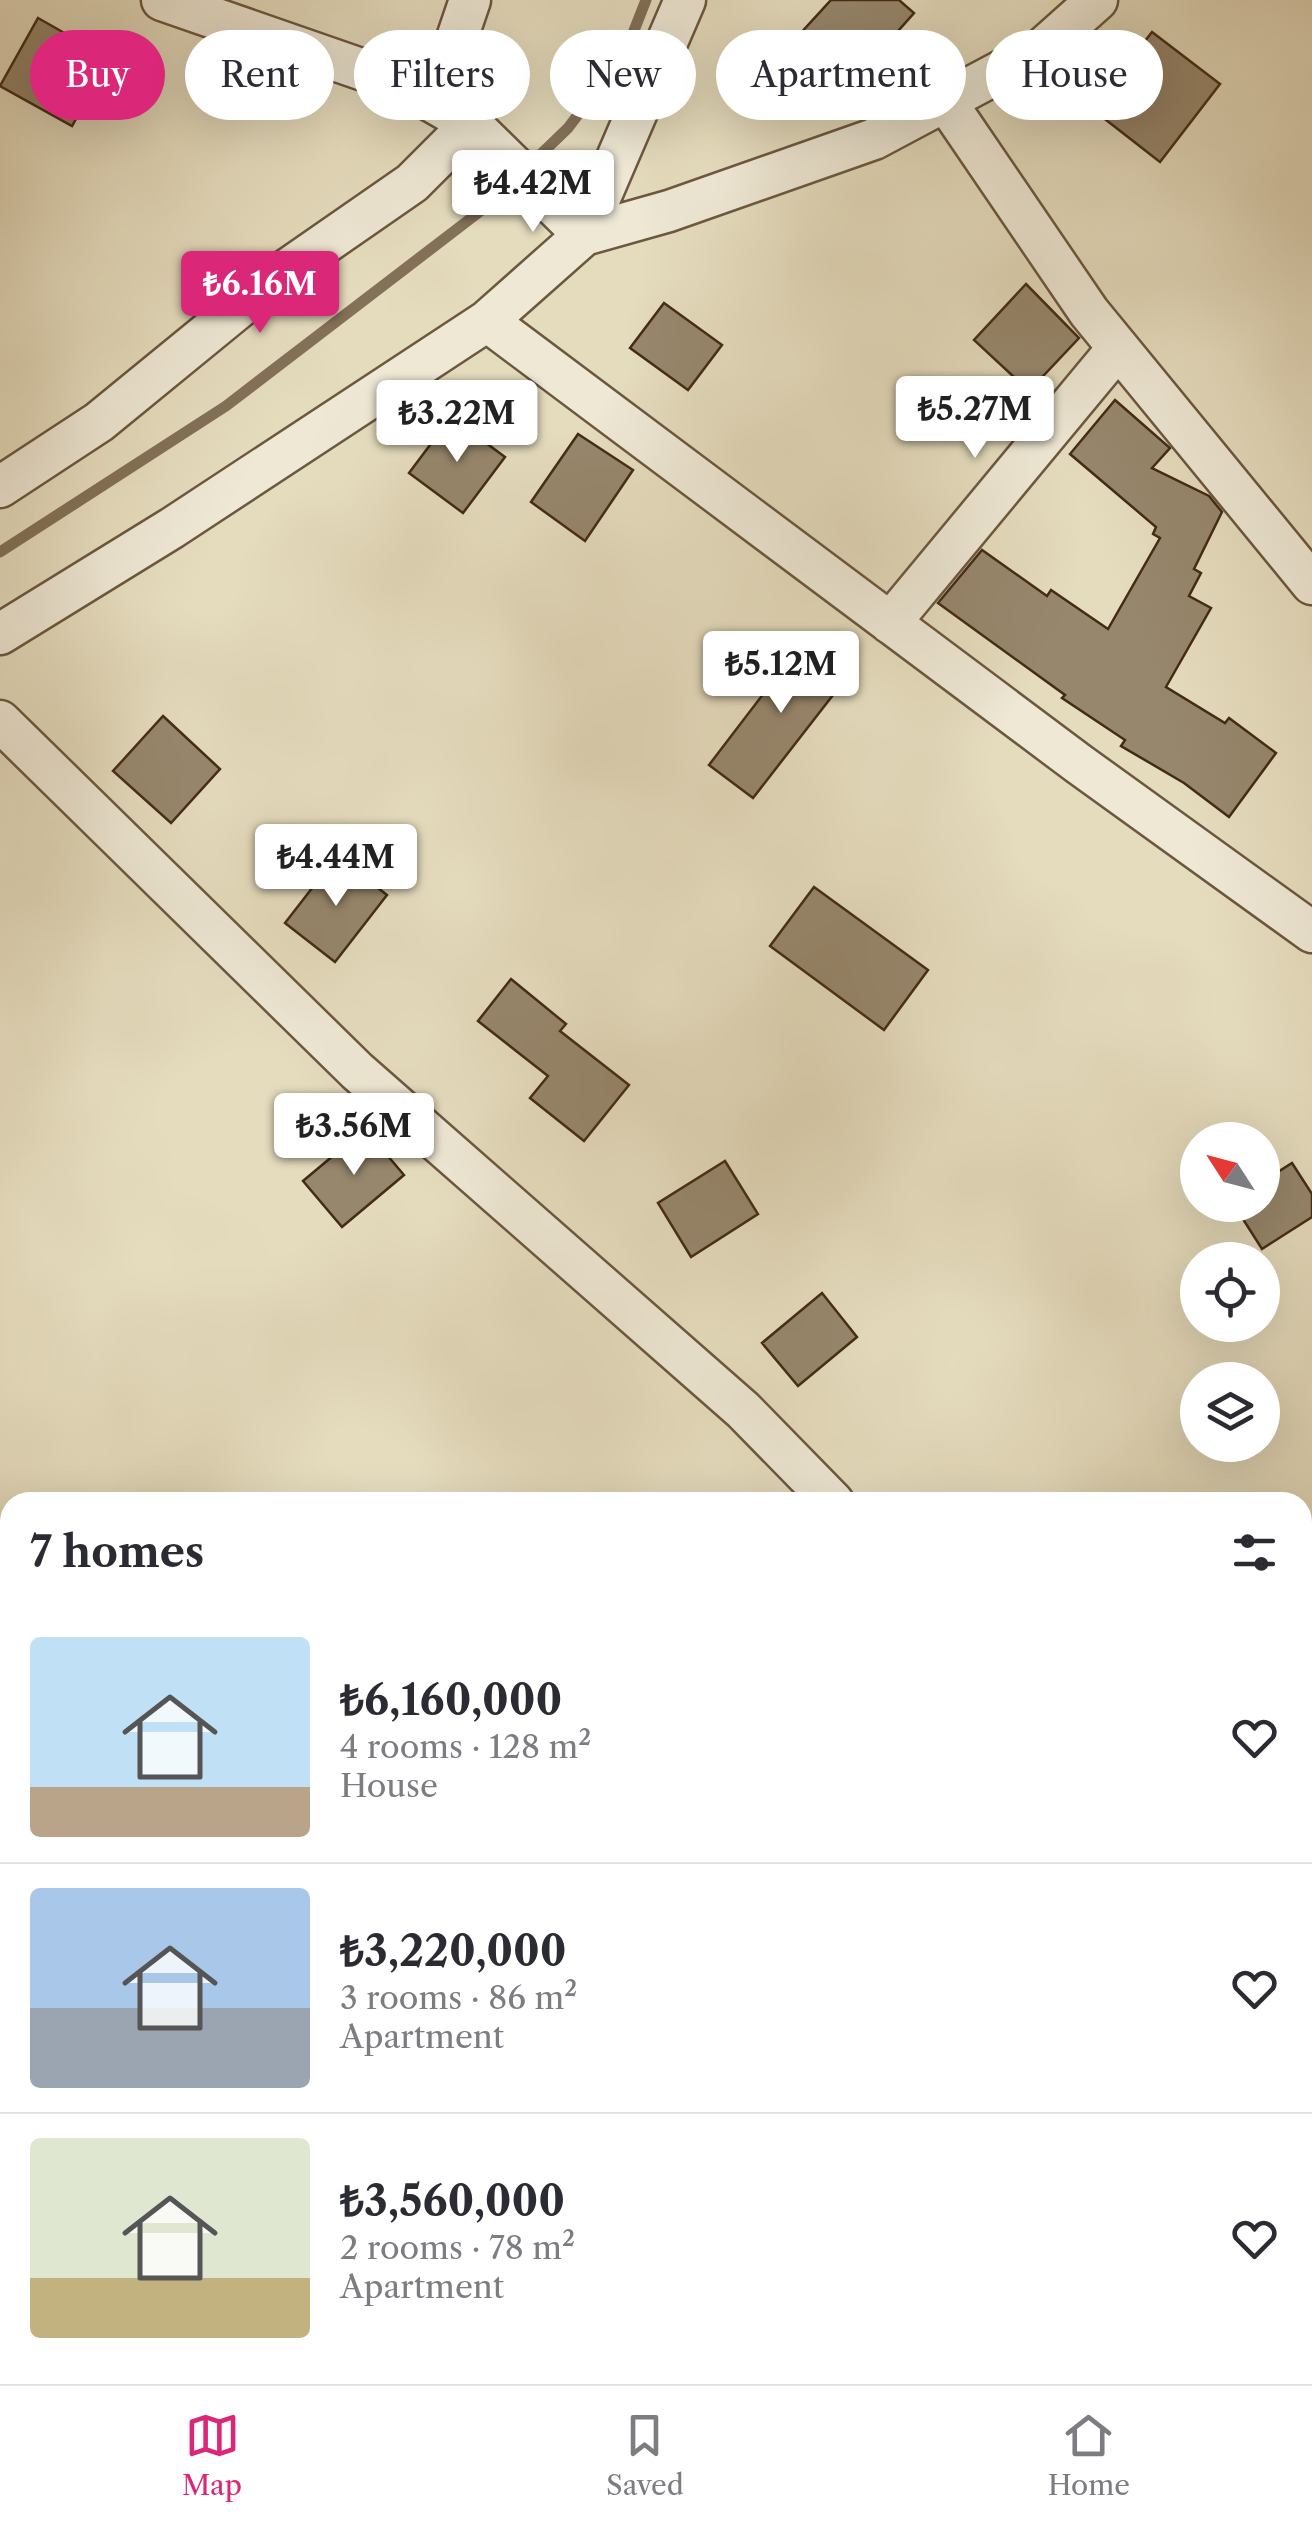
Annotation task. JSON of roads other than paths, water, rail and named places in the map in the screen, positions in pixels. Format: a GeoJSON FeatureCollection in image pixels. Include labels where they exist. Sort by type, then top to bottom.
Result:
{"type":"FeatureCollection","features":[{"type":"Feature","properties":{"kind":"street"},"geometry":{"type":"LineString","coordinates":[[162,0],[354,67]]}},
{"type":"Feature","properties":{"kind":"street"},"geometry":{"type":"LineString","coordinates":[[460,30],[470,0]]}},
{"type":"Feature","properties":{"kind":"street"},"geometry":{"type":"LineString","coordinates":[[0,634],[172,528],[487,321],[584,235],[685,0]]}},
{"type":"Feature","properties":{"kind":"street"},"geometry":{"type":"LineString","coordinates":[[966,88],[1041,50],[1097,0]]}},
{"type":"Feature","properties":{"kind":"street"},"geometry":{"type":"LineString","coordinates":[[464,120],[584,235]]}},
{"type":"Feature","properties":{"kind":"street"},"geometry":{"type":"LineString","coordinates":[[584,235],[668,212],[874,139],[907,120]]}},
{"type":"Feature","properties":{"kind":"street"},"geometry":{"type":"LineString","coordinates":[[958,120],[1088,312],[1312,584]]}},
{"type":"Feature","properties":{"kind":"street"},"geometry":{"type":"LineString","coordinates":[[0,487],[99,422],[275,278],[412,183],[471,124]]}},
{"type":"Feature","properties":{"kind":"street"},"geometry":{"type":"LineString","coordinates":[[487,321],[1312,932]]}},
{"type":"Feature","properties":{"kind":"street"},"geometry":{"type":"LineString","coordinates":[[890,622],[1118,348]]}},
{"type":"Feature","properties":{"kind":"street"},"geometry":{"type":"LineString","coordinates":[[0,721],[357,1071],[743,1410],[823,1492]]}},
{"type":"Feature","properties":{"kind":"waterway"},"geometry":{"type":"LineString","coordinates":[[0,552],[226,406],[487,206],[568,128],[626,51],[646,0]]}}]}
